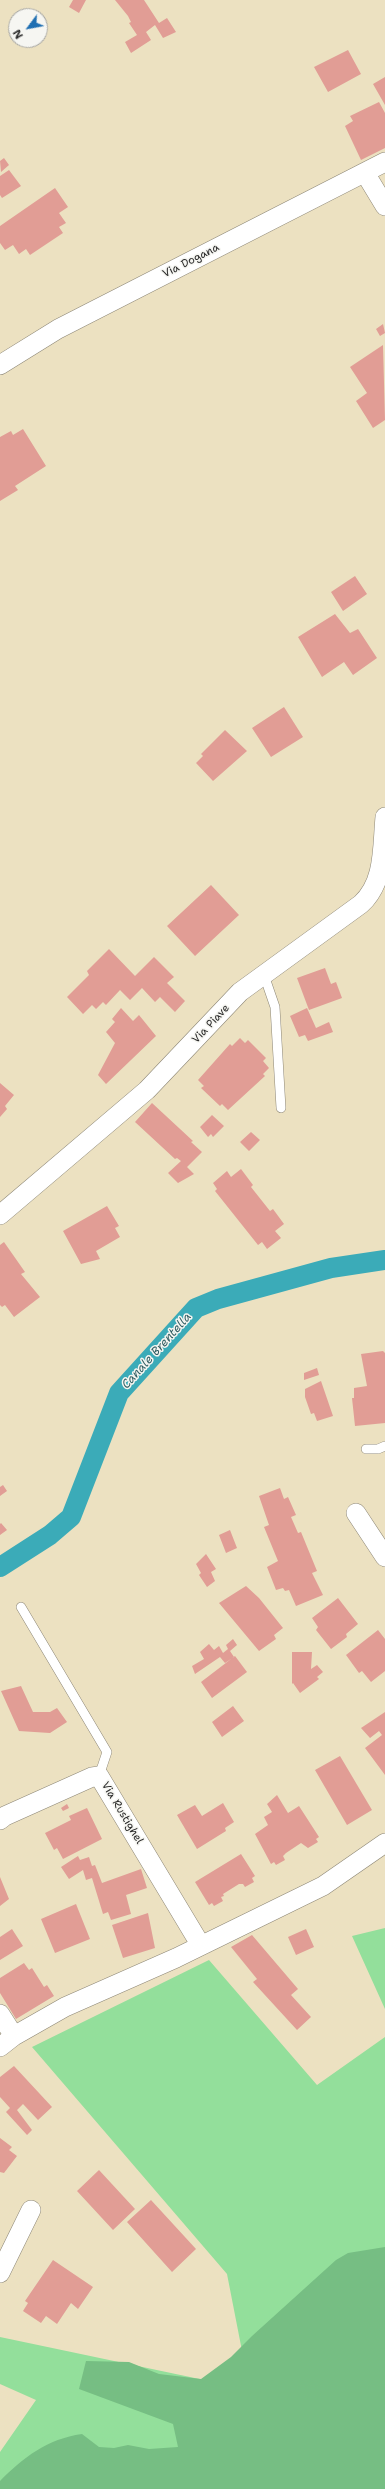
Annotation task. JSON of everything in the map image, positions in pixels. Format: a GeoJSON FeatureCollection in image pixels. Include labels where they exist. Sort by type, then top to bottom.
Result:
{"type":"FeatureCollection","features":[{"type":"Feature","properties":{"kind":"street","name":"Via Dogana"},"geometry":{"type":"LineString","coordinates":[[0,365],[58,329],[385,162]]}},
{"type":"Feature","properties":{"kind":"street"},"geometry":{"type":"LineString","coordinates":[[365,173],[385,206]]}},
{"type":"Feature","properties":{"kind":"street","name":"Via Piave"},"geometry":{"type":"LineString","coordinates":[[0,1215],[147,1090],[240,992],[361,904],[371,895],[381,884],[380,872],[385,817]]}},
{"type":"Feature","properties":{"kind":"street"},"geometry":{"type":"LineString","coordinates":[[356,1513],[385,1557]]}},
{"type":"Feature","properties":{"kind":"street","name":"Via Rustighel"},"geometry":{"type":"LineString","coordinates":[[0,1820],[5,1816],[99,1776],[200,1944]]}},
{"type":"Feature","properties":{"kind":"street"},"geometry":{"type":"LineString","coordinates":[[0,2014],[7,2042],[65,2007],[176,1958],[200,1944],[323,1886],[385,1843]]}},
{"type":"Feature","properties":{"kind":"street"},"geometry":{"type":"LineString","coordinates":[[0,2273],[30,2210]]}},
{"type":"Feature","properties":{"kind":"lane"},"geometry":{"type":"LineString","coordinates":[[264,975],[275,1007],[281,1108]]}},
{"type":"Feature","properties":{"kind":"lane"},"geometry":{"type":"LineString","coordinates":[[366,1449],[378,1449],[385,1446]]}},
{"type":"Feature","properties":{"kind":"lane"},"geometry":{"type":"LineString","coordinates":[[21,1607],[107,1752],[99,1776]]}},
{"type":"Feature","properties":{"kind":"green space"},"geometry":{"type":"Polygon","coordinates":[[[385,1928],[385,2009],[352,1936],[385,1928]]]}},
{"type":"Feature","properties":{"kind":"green space"},"geometry":{"type":"Polygon","coordinates":[[[209,1960],[317,2085],[385,2037],[385,2489],[0,2489],[0,2452],[36,2400],[0,2384],[0,2337],[228,2385],[243,2356],[227,2274],[32,2047],[209,1960]]]}},
{"type":"Feature","properties":{"kind":"green space"},"geometry":{"type":"Polygon","coordinates":[[[385,2247],[385,2489],[0,2489],[0,2481],[27,2457],[47,2445],[69,2436],[82,2434],[99,2447],[114,2448],[128,2445],[149,2449],[178,2447],[173,2424],[79,2389],[86,2361],[129,2362],[159,2374],[201,2379],[231,2357],[336,2260],[348,2253],[385,2247]]]}},
{"type":"Feature","properties":{"kind":"building"},"geometry":{"type":"Polygon","coordinates":[[[73,0],[86,0],[79,13],[69,7],[73,0]]]}},
{"type":"Feature","properties":{"kind":"building"},"geometry":{"type":"Polygon","coordinates":[[[115,0],[144,0],[159,23],[167,18],[176,32],[163,38],[155,25],[146,32],[151,40],[131,53],[125,42],[137,35],[129,23],[131,22],[128,16],[115,0]]]}},
{"type":"Feature","properties":{"kind":"building"},"geometry":{"type":"Polygon","coordinates":[[[348,50],[361,74],[328,92],[314,67],[348,50]]]}},
{"type":"Feature","properties":{"kind":"building"},"geometry":{"type":"Polygon","coordinates":[[[385,77],[385,105],[373,84],[385,77]]]}},
{"type":"Feature","properties":{"kind":"building"},"geometry":{"type":"Polygon","coordinates":[[[379,102],[385,113],[385,148],[361,160],[345,126],[353,121],[350,116],[379,102]]]}},
{"type":"Feature","properties":{"kind":"building"},"geometry":{"type":"Polygon","coordinates":[[[4,158],[9,165],[1,172],[0,161],[4,158]]]}},
{"type":"Feature","properties":{"kind":"building"},"geometry":{"type":"Polygon","coordinates":[[[9,170],[21,186],[2,198],[0,195],[0,176],[9,170]]]}},
{"type":"Feature","properties":{"kind":"building"},"geometry":{"type":"Polygon","coordinates":[[[55,188],[68,207],[59,213],[66,223],[59,227],[63,233],[30,255],[26,249],[19,254],[13,245],[5,250],[0,243],[0,226],[55,188]]]}},
{"type":"Feature","properties":{"kind":"building"},"geometry":{"type":"Polygon","coordinates":[[[383,324],[385,333],[380,336],[376,329],[383,324]]]}},
{"type":"Feature","properties":{"kind":"building"},"geometry":{"type":"Polygon","coordinates":[[[383,345],[385,420],[373,428],[356,401],[367,393],[350,367],[383,345]]]}},
{"type":"Feature","properties":{"kind":"building"},"geometry":{"type":"Polygon","coordinates":[[[23,429],[46,466],[15,486],[18,490],[0,501],[0,437],[11,431],[13,435],[23,429]]]}},
{"type":"Feature","properties":{"kind":"building"},"geometry":{"type":"Polygon","coordinates":[[[355,576],[367,594],[343,611],[331,592],[355,576]]]}},
{"type":"Feature","properties":{"kind":"building"},"geometry":{"type":"Polygon","coordinates":[[[335,614],[350,633],[358,629],[377,658],[353,675],[344,662],[322,677],[298,637],[335,614]]]}},
{"type":"Feature","properties":{"kind":"building"},"geometry":{"type":"Polygon","coordinates":[[[284,707],[303,737],[271,757],[252,728],[284,707]]]}},
{"type":"Feature","properties":{"kind":"building"},"geometry":{"type":"Polygon","coordinates":[[[225,730],[247,751],[213,781],[196,763],[203,756],[201,754],[225,730]]]}},
{"type":"Feature","properties":{"kind":"building"},"geometry":{"type":"Polygon","coordinates":[[[211,885],[239,915],[195,956],[167,926],[211,885]]]}},
{"type":"Feature","properties":{"kind":"building"},"geometry":{"type":"Polygon","coordinates":[[[109,949],[135,976],[154,957],[174,977],[167,983],[185,1001],[175,1012],[160,997],[155,1002],[142,988],[130,1000],[120,990],[106,1005],[103,1002],[96,1009],[92,1005],[83,1014],[67,997],[89,975],[87,971],[109,949]]]}},
{"type":"Feature","properties":{"kind":"building"},"geometry":{"type":"Polygon","coordinates":[[[325,968],[331,984],[336,982],[342,998],[309,1010],[297,978],[325,968]]]}},
{"type":"Feature","properties":{"kind":"building"},"geometry":{"type":"Polygon","coordinates":[[[121,1008],[133,1021],[139,1015],[156,1036],[106,1084],[98,1075],[115,1043],[106,1032],[115,1022],[112,1019],[121,1008]]]}},
{"type":"Feature","properties":{"kind":"building"},"geometry":{"type":"Polygon","coordinates":[[[307,1008],[316,1028],[329,1022],[333,1032],[308,1041],[305,1035],[299,1037],[290,1016],[307,1008]]]}},
{"type":"Feature","properties":{"kind":"building"},"geometry":{"type":"Polygon","coordinates":[[[240,1038],[245,1043],[248,1040],[266,1058],[263,1061],[269,1068],[263,1074],[265,1076],[228,1110],[222,1104],[220,1106],[201,1088],[204,1086],[198,1080],[230,1044],[232,1046],[240,1038]]]}},
{"type":"Feature","properties":{"kind":"building"},"geometry":{"type":"Polygon","coordinates":[[[0,1083],[14,1095],[5,1106],[7,1109],[0,1117],[0,1083]]]}},
{"type":"Feature","properties":{"kind":"building"},"geometry":{"type":"Polygon","coordinates":[[[152,1103],[193,1141],[191,1142],[202,1152],[187,1167],[194,1174],[178,1183],[168,1173],[181,1161],[177,1158],[175,1159],[135,1122],[152,1103]]]}},
{"type":"Feature","properties":{"kind":"building"},"geometry":{"type":"Polygon","coordinates":[[[212,1115],[224,1126],[213,1137],[211,1134],[208,1137],[200,1127],[212,1115]]]}},
{"type":"Feature","properties":{"kind":"building"},"geometry":{"type":"Polygon","coordinates":[[[251,1132],[260,1140],[249,1151],[240,1142],[251,1132]]]}},
{"type":"Feature","properties":{"kind":"building"},"geometry":{"type":"Polygon","coordinates":[[[241,1169],[253,1185],[251,1187],[270,1211],[273,1209],[284,1224],[275,1231],[281,1238],[267,1249],[262,1242],[258,1245],[215,1191],[217,1189],[213,1183],[227,1171],[231,1177],[241,1169]]]}},
{"type":"Feature","properties":{"kind":"building"},"geometry":{"type":"Polygon","coordinates":[[[107,1206],[119,1226],[115,1228],[120,1237],[96,1251],[100,1259],[81,1264],[63,1231],[107,1206]]]}},
{"type":"Feature","properties":{"kind":"building"},"geometry":{"type":"Polygon","coordinates":[[[4,1242],[25,1272],[21,1274],[40,1297],[14,1317],[5,1305],[2,1307],[0,1305],[0,1245],[4,1242]]]}},
{"type":"Feature","properties":{"kind":"building"},"geometry":{"type":"Polygon","coordinates":[[[383,1351],[385,1353],[385,1423],[355,1426],[352,1398],[354,1398],[354,1388],[367,1386],[361,1354],[383,1351]]]}},
{"type":"Feature","properties":{"kind":"building"},"geometry":{"type":"Polygon","coordinates":[[[317,1368],[319,1375],[304,1380],[304,1373],[317,1368]]]}},
{"type":"Feature","properties":{"kind":"building"},"geometry":{"type":"Polygon","coordinates":[[[321,1381],[333,1416],[317,1421],[314,1413],[311,1414],[305,1397],[305,1389],[321,1381]]]}},
{"type":"Feature","properties":{"kind":"building"},"geometry":{"type":"Polygon","coordinates":[[[3,1485],[7,1491],[0,1496],[0,1487],[3,1485]]]}},
{"type":"Feature","properties":{"kind":"building"},"geometry":{"type":"Polygon","coordinates":[[[280,1488],[284,1499],[288,1497],[296,1515],[291,1517],[298,1533],[301,1532],[317,1571],[312,1573],[323,1595],[296,1606],[289,1590],[285,1591],[283,1588],[276,1590],[267,1567],[278,1561],[264,1527],[269,1525],[259,1496],[280,1488]]]}},
{"type":"Feature","properties":{"kind":"building"},"geometry":{"type":"Polygon","coordinates":[[[1,1523],[7,1530],[0,1535],[0,1524],[1,1523]]]}},
{"type":"Feature","properties":{"kind":"building"},"geometry":{"type":"Polygon","coordinates":[[[230,1530],[237,1548],[226,1553],[219,1535],[230,1530]]]}},
{"type":"Feature","properties":{"kind":"building"},"geometry":{"type":"Polygon","coordinates":[[[206,1554],[216,1569],[211,1572],[215,1581],[207,1587],[199,1575],[201,1573],[196,1564],[206,1554]]]}},
{"type":"Feature","properties":{"kind":"building"},"geometry":{"type":"Polygon","coordinates":[[[246,1586],[259,1598],[283,1628],[274,1635],[276,1639],[259,1651],[219,1603],[246,1586]]]}},
{"type":"Feature","properties":{"kind":"building"},"geometry":{"type":"Polygon","coordinates":[[[338,1598],[358,1624],[346,1634],[347,1637],[331,1649],[316,1630],[318,1627],[312,1618],[338,1598]]]}},
{"type":"Feature","properties":{"kind":"building"},"geometry":{"type":"Polygon","coordinates":[[[378,1630],[385,1639],[385,1671],[371,1682],[362,1671],[359,1673],[346,1655],[378,1630]]]}},
{"type":"Feature","properties":{"kind":"building"},"geometry":{"type":"Polygon","coordinates":[[[233,1639],[237,1645],[230,1651],[234,1657],[225,1663],[220,1657],[195,1674],[192,1666],[204,1659],[200,1652],[209,1644],[214,1650],[219,1646],[223,1653],[228,1649],[226,1645],[233,1639]]]}},
{"type":"Feature","properties":{"kind":"building"},"geometry":{"type":"Polygon","coordinates":[[[292,1652],[312,1652],[311,1669],[317,1665],[323,1672],[317,1677],[319,1679],[300,1693],[293,1683],[292,1684],[292,1652]]]}},
{"type":"Feature","properties":{"kind":"building"},"geometry":{"type":"Polygon","coordinates":[[[235,1656],[247,1672],[212,1698],[201,1682],[235,1656]]]}},
{"type":"Feature","properties":{"kind":"building"},"geometry":{"type":"Polygon","coordinates":[[[21,1686],[33,1712],[50,1712],[57,1708],[67,1722],[50,1733],[19,1731],[1,1691],[21,1686]]]}},
{"type":"Feature","properties":{"kind":"building"},"geometry":{"type":"Polygon","coordinates":[[[233,1706],[244,1721],[222,1737],[212,1722],[233,1706]]]}},
{"type":"Feature","properties":{"kind":"building"},"geometry":{"type":"Polygon","coordinates":[[[385,1712],[385,1775],[365,1748],[382,1735],[379,1731],[370,1738],[361,1728],[385,1712]]]}},
{"type":"Feature","properties":{"kind":"building"},"geometry":{"type":"Polygon","coordinates":[[[340,1756],[372,1810],[347,1825],[315,1770],[340,1756]]]}},
{"type":"Feature","properties":{"kind":"building"},"geometry":{"type":"Polygon","coordinates":[[[277,1795],[288,1813],[299,1806],[319,1837],[316,1839],[318,1842],[308,1848],[301,1843],[286,1853],[283,1856],[285,1860],[276,1865],[274,1862],[271,1864],[255,1834],[268,1825],[264,1817],[272,1812],[267,1804],[277,1795]]]}},
{"type":"Feature","properties":{"kind":"building"},"geometry":{"type":"Polygon","coordinates":[[[223,1803],[234,1822],[225,1828],[226,1831],[197,1849],[177,1815],[195,1805],[202,1816],[223,1803]]]}},
{"type":"Feature","properties":{"kind":"building"},"geometry":{"type":"Polygon","coordinates":[[[67,1804],[69,1808],[63,1811],[61,1808],[67,1804]]]}},
{"type":"Feature","properties":{"kind":"building"},"geometry":{"type":"Polygon","coordinates":[[[87,1808],[102,1839],[63,1859],[57,1848],[54,1850],[45,1833],[71,1820],[69,1816],[87,1808]]]}},
{"type":"Feature","properties":{"kind":"building"},"geometry":{"type":"Polygon","coordinates":[[[241,1854],[255,1876],[252,1878],[254,1882],[245,1887],[243,1884],[239,1884],[223,1894],[224,1896],[221,1897],[223,1901],[214,1906],[212,1903],[209,1905],[195,1882],[241,1854]]]}},
{"type":"Feature","properties":{"kind":"building"},"geometry":{"type":"Polygon","coordinates":[[[78,1856],[80,1860],[89,1857],[92,1866],[95,1865],[102,1883],[141,1869],[147,1888],[126,1895],[131,1914],[111,1920],[108,1912],[103,1914],[92,1878],[86,1880],[83,1870],[69,1879],[61,1867],[78,1856]]]}},
{"type":"Feature","properties":{"kind":"building"},"geometry":{"type":"Polygon","coordinates":[[[0,1877],[9,1899],[0,1906],[0,1877]]]}},
{"type":"Feature","properties":{"kind":"building"},"geometry":{"type":"Polygon","coordinates":[[[76,1904],[90,1939],[55,1953],[41,1919],[76,1904]]]}},
{"type":"Feature","properties":{"kind":"building"},"geometry":{"type":"Polygon","coordinates":[[[148,1913],[155,1948],[123,1958],[112,1925],[148,1913]]]}},
{"type":"Feature","properties":{"kind":"building"},"geometry":{"type":"Polygon","coordinates":[[[12,1929],[23,1946],[0,1960],[0,1937],[12,1929]]]}},
{"type":"Feature","properties":{"kind":"building"},"geometry":{"type":"Polygon","coordinates":[[[306,1929],[314,1947],[296,1955],[288,1937],[306,1929]]]}},
{"type":"Feature","properties":{"kind":"building"},"geometry":{"type":"Polygon","coordinates":[[[252,1935],[298,1989],[291,1995],[311,2017],[297,2030],[253,1982],[257,1979],[231,1947],[252,1935]]]}},
{"type":"Feature","properties":{"kind":"building"},"geometry":{"type":"Polygon","coordinates":[[[24,1963],[29,1970],[32,1968],[44,1987],[47,1985],[54,1996],[16,2019],[0,1993],[0,1978],[24,1963]]]}},
{"type":"Feature","properties":{"kind":"building"},"geometry":{"type":"Polygon","coordinates":[[[14,2066],[52,2107],[38,2120],[23,2104],[17,2110],[32,2130],[27,2135],[6,2112],[10,2108],[0,2097],[0,2077],[14,2066]]]}},
{"type":"Feature","properties":{"kind":"building"},"geometry":{"type":"Polygon","coordinates":[[[0,2138],[12,2147],[9,2150],[17,2156],[4,2173],[0,2172],[0,2138]]]}},
{"type":"Feature","properties":{"kind":"building"},"geometry":{"type":"Polygon","coordinates":[[[99,2170],[135,2209],[113,2230],[77,2191],[99,2170]]]}},
{"type":"Feature","properties":{"kind":"building"},"geometry":{"type":"Polygon","coordinates":[[[151,2200],[196,2249],[172,2272],[127,2222],[151,2200]]]}},
{"type":"Feature","properties":{"kind":"building"},"geometry":{"type":"Polygon","coordinates":[[[53,2260],[93,2287],[78,2309],[71,2303],[57,2324],[46,2316],[41,2323],[23,2311],[28,2303],[25,2301],[53,2260]]]}},
{"type":"Feature","properties":{"kind":"waterway","name":"Canale Brentella"},"geometry":{"type":"LineString","coordinates":[[0,1567],[50,1535],[71,1517],[119,1393],[196,1308],[218,1299],[331,1268],[385,1260]]}}]}
